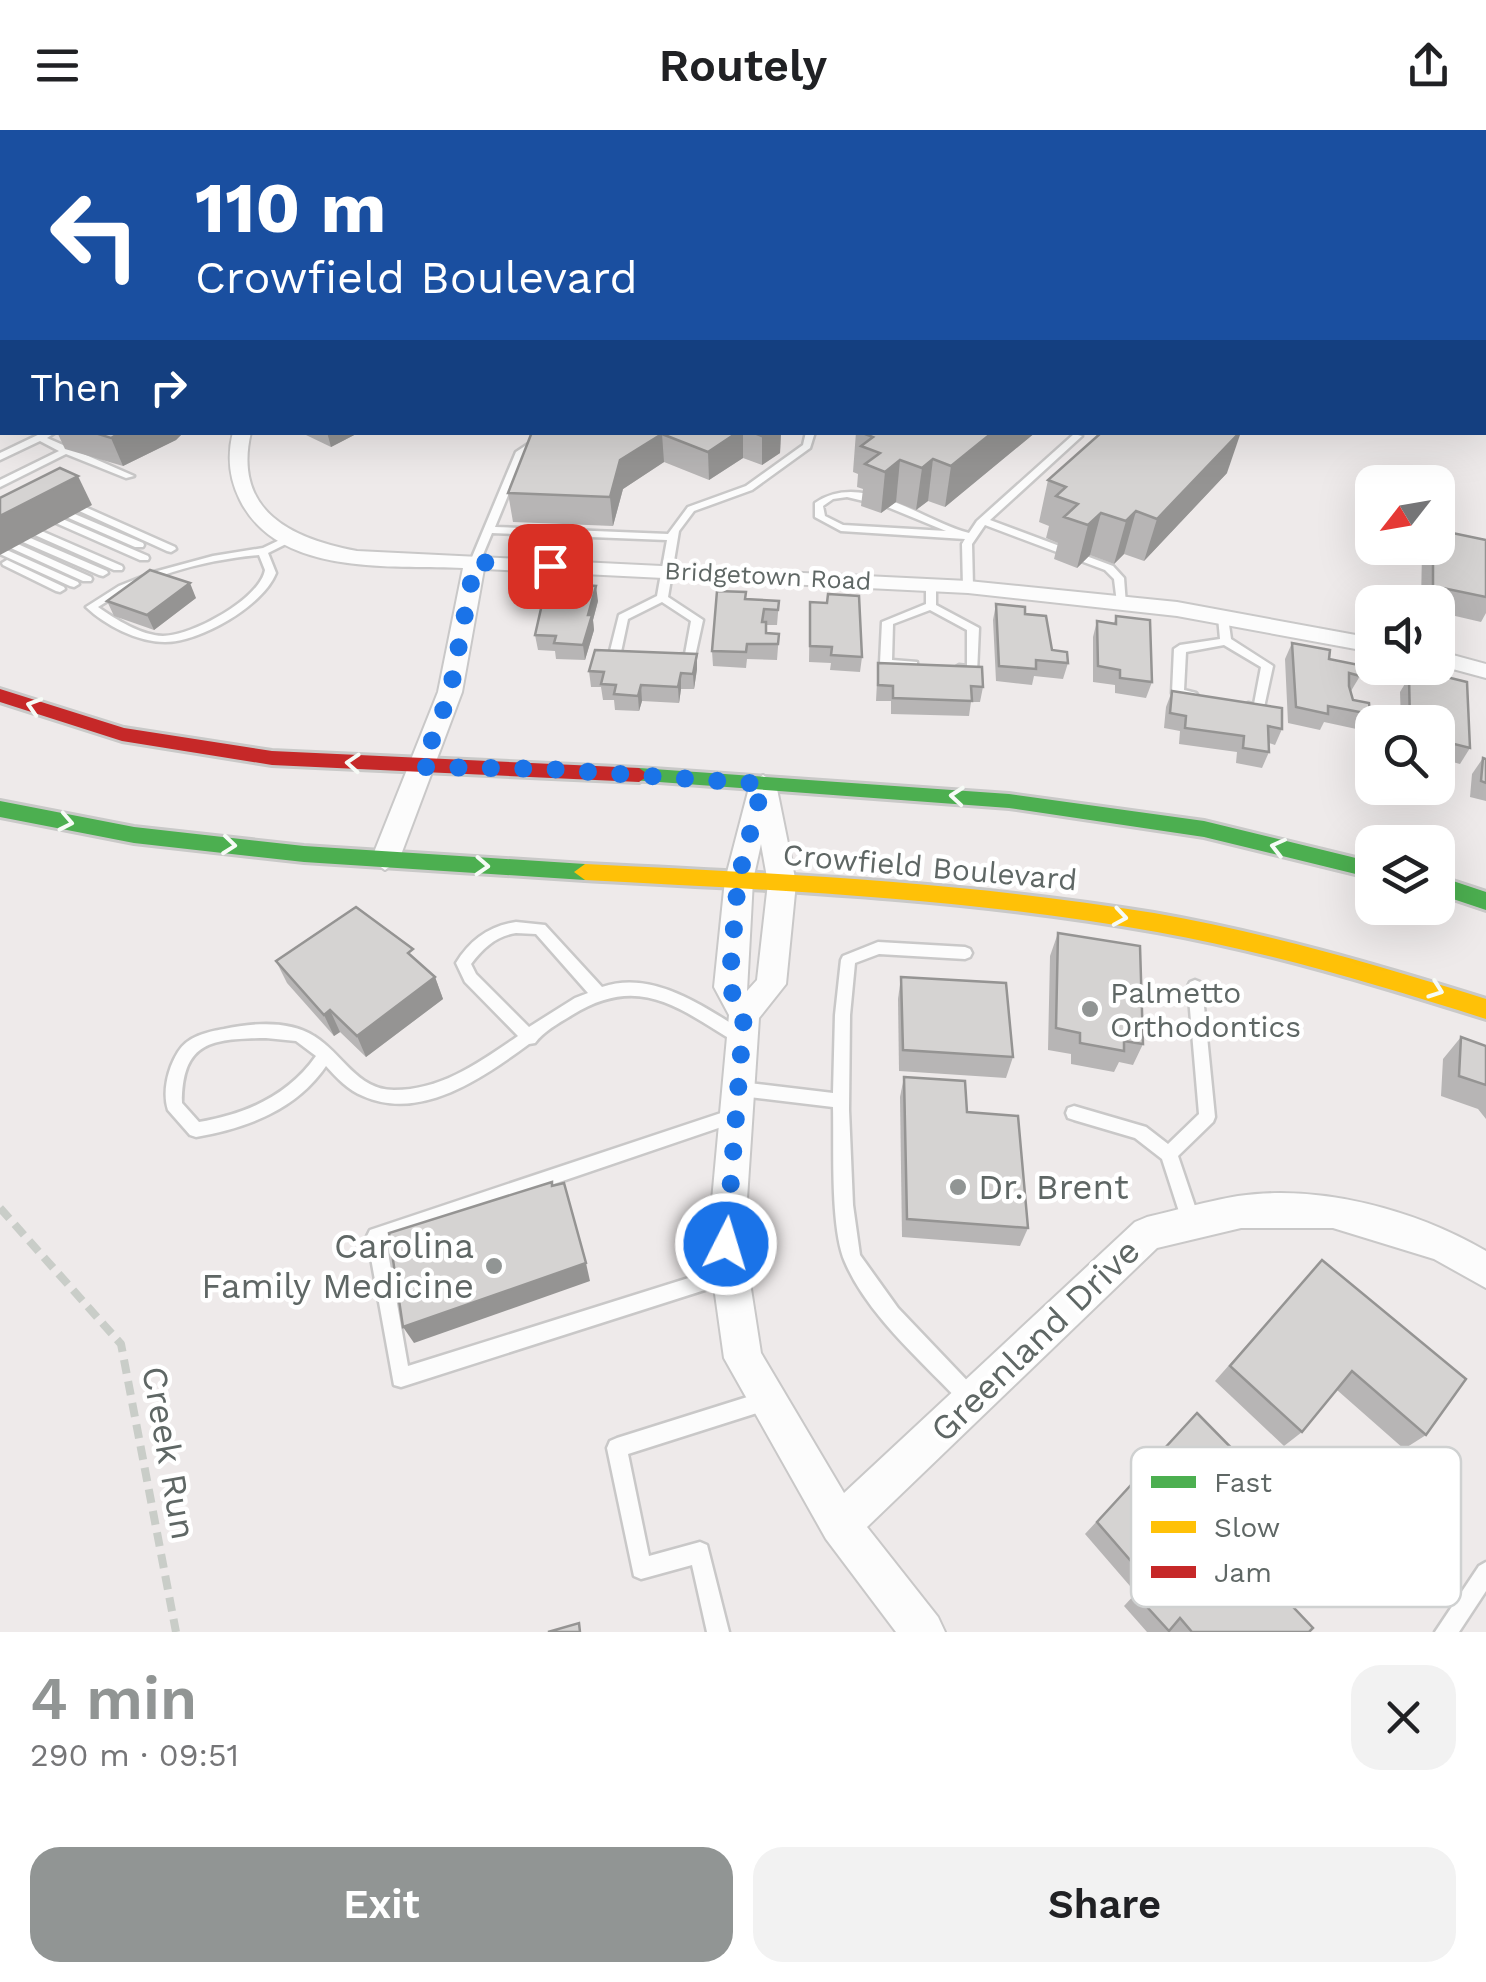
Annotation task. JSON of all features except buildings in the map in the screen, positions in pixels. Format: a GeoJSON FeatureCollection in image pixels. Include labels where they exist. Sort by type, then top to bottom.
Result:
{"type":"FeatureCollection","features":[{"type":"Feature","properties":{"kind":"main road"},"geometry":{"type":"LineString","coordinates":[[0,695],[122,734],[272,758],[422,767],[549,769],[1009,801],[1204,829],[1355,866]]}},
{"type":"Feature","properties":{"kind":"main road","name":"Crowfield Boulevard"},"geometry":{"type":"LineString","coordinates":[[0,809],[132,835],[385,860],[782,883],[1061,908],[1244,937],[1399,977],[1486,1009]]}},
{"type":"Feature","properties":{"kind":"main road"},"geometry":{"type":"LineString","coordinates":[[1455,890],[1486,900]]}},
{"type":"Feature","properties":{"kind":"street","name":"Bridgetown Road"},"geometry":{"type":"LineString","coordinates":[[241,435],[236,449],[240,476],[257,509],[278,534],[312,549],[356,557],[668,571],[931,595],[968,586],[1122,603],[1355,642]]}},
{"type":"Feature","properties":{"kind":"street"},"geometry":{"type":"LineString","coordinates":[[385,860],[450,692],[475,562]]}},
{"type":"Feature","properties":{"kind":"street"},"geometry":{"type":"LineString","coordinates":[[1455,663],[1486,671]]}},
{"type":"Feature","properties":{"kind":"street"},"geometry":{"type":"LineString","coordinates":[[763,784],[738,880],[729,987],[743,1026],[726,1244],[744,1358],[840,1524],[922,1632]]}},
{"type":"Feature","properties":{"kind":"street"},"geometry":{"type":"LineString","coordinates":[[743,1026],[771,984],[782,883],[763,784]]}},
{"type":"Feature","properties":{"kind":"street","name":"Greenland Drive"},"geometry":{"type":"LineString","coordinates":[[840,1524],[1146,1234],[1242,1212],[1332,1212],[1443,1245],[1486,1271]]}},
{"type":"Feature","properties":{"kind":"lane"},"geometry":{"type":"LineString","coordinates":[[0,458],[46,435]]}},
{"type":"Feature","properties":{"kind":"lane"},"geometry":{"type":"LineString","coordinates":[[475,562],[521,452],[547,435]]}},
{"type":"Feature","properties":{"kind":"lane"},"geometry":{"type":"LineString","coordinates":[[662,598],[673,537],[691,508],[749,488],[807,446],[810,435]]}},
{"type":"Feature","properties":{"kind":"lane"},"geometry":{"type":"LineString","coordinates":[[968,586],[969,536],[1076,436]]}},
{"type":"Feature","properties":{"kind":"lane"},"geometry":{"type":"LineString","coordinates":[[41,438],[130,476]]}},
{"type":"Feature","properties":{"kind":"lane"},"geometry":{"type":"LineString","coordinates":[[0,484],[66,451]]}},
{"type":"Feature","properties":{"kind":"lane"},"geometry":{"type":"LineString","coordinates":[[836,494],[866,496],[969,536],[841,528],[820,517],[818,505],[836,494]]}},
{"type":"Feature","properties":{"kind":"lane"},"geometry":{"type":"LineString","coordinates":[[50,495],[171,549]]}},
{"type":"Feature","properties":{"kind":"lane"},"geometry":{"type":"LineString","coordinates":[[28,507],[158,554]]}},
{"type":"Feature","properties":{"kind":"lane"},"geometry":{"type":"LineString","coordinates":[[28,507],[144,558]]}},
{"type":"Feature","properties":{"kind":"lane"},"geometry":{"type":"LineString","coordinates":[[28,507],[132,563]]}},
{"type":"Feature","properties":{"kind":"lane"},"geometry":{"type":"LineString","coordinates":[[984,520],[1109,568],[1119,578],[1122,603]]}},
{"type":"Feature","properties":{"kind":"lane"},"geometry":{"type":"LineString","coordinates":[[3,523],[118,568]]}},
{"type":"Feature","properties":{"kind":"lane"},"geometry":{"type":"LineString","coordinates":[[3,523],[104,573]]}},
{"type":"Feature","properties":{"kind":"lane"},"geometry":{"type":"LineString","coordinates":[[488,530],[673,537]]}},
{"type":"Feature","properties":{"kind":"lane"},"geometry":{"type":"LineString","coordinates":[[0,539],[87,579]]}},
{"type":"Feature","properties":{"kind":"lane"},"geometry":{"type":"LineString","coordinates":[[264,554],[271,568],[269,580],[252,597],[190,635],[163,639],[113,624],[91,606],[136,582],[233,554],[264,554],[288,539]]}},
{"type":"Feature","properties":{"kind":"lane"},"geometry":{"type":"LineString","coordinates":[[0,550],[74,584]]}},
{"type":"Feature","properties":{"kind":"lane"},"geometry":{"type":"LineString","coordinates":[[0,560],[60,589]]}},
{"type":"Feature","properties":{"kind":"lane"},"geometry":{"type":"LineString","coordinates":[[921,666],[886,663],[888,622],[931,595],[972,628],[973,670],[938,668]]}},
{"type":"Feature","properties":{"kind":"lane"},"geometry":{"type":"LineString","coordinates":[[634,656],[615,656],[623,617],[662,598]]}},
{"type":"Feature","properties":{"kind":"lane"},"geometry":{"type":"LineString","coordinates":[[662,598],[698,620],[690,658],[672,657]]}},
{"type":"Feature","properties":{"kind":"lane"},"geometry":{"type":"LineString","coordinates":[[1223,618],[1226,641]]}},
{"type":"Feature","properties":{"kind":"lane"},"geometry":{"type":"LineString","coordinates":[[1210,700],[1178,694],[1180,650],[1226,641],[1266,666],[1259,709],[1226,703]]}},
{"type":"Feature","properties":{"kind":"lane"},"geometry":{"type":"LineString","coordinates":[[530,1038],[470,978],[464,963],[477,943],[500,928],[540,928],[596,991]]}},
{"type":"Feature","properties":{"kind":"lane"},"geometry":{"type":"LineString","coordinates":[[964,954],[878,948],[848,960],[842,1101],[850,1254],[866,1281],[972,1400]]}},
{"type":"Feature","properties":{"kind":"lane"},"geometry":{"type":"LineString","coordinates":[[1169,1154],[1207,1117],[1195,986]]}},
{"type":"Feature","properties":{"kind":"lane"},"geometry":{"type":"LineString","coordinates":[[324,1057],[314,1074],[261,1114],[229,1126],[196,1130],[174,1105],[175,1072],[192,1045],[228,1034],[306,1038],[353,1084],[389,1097],[430,1096],[474,1075],[596,991],[638,989],[743,1026]]}},
{"type":"Feature","properties":{"kind":"lane"},"geometry":{"type":"LineString","coordinates":[[730,1273],[401,1378],[376,1236],[738,1102],[842,1101]]}},
{"type":"Feature","properties":{"kind":"lane"},"geometry":{"type":"LineString","coordinates":[[1074,1113],[1140,1132],[1169,1154],[1192,1224]]}},
{"type":"Feature","properties":{"kind":"lane"},"geometry":{"type":"LineString","coordinates":[[718,1632],[700,1552],[641,1569],[617,1448],[768,1400]]}},
{"type":"Feature","properties":{"kind":"lane"},"geometry":{"type":"LineString","coordinates":[[1446,1632],[1486,1574]]}},
{"type":"Feature","properties":{"kind":"path","name":"Creek Run"},"geometry":{"type":"LineString","coordinates":[[0,1208],[121,1344],[176,1632]]}},
{"type":"Feature","properties":{"kind":"traffic: fast"},"geometry":{"type":"LineString","coordinates":[[639,775],[1009,801],[1204,829],[1355,866]]}},
{"type":"Feature","properties":{"kind":"traffic: fast"},"geometry":{"type":"LineString","coordinates":[[0,809],[134,835],[304,854],[585,872]]}},
{"type":"Feature","properties":{"kind":"traffic: fast"},"geometry":{"type":"LineString","coordinates":[[1455,891],[1486,901]]}},
{"type":"Feature","properties":{"kind":"traffic: slow"},"geometry":{"type":"LineString","coordinates":[[585,872],[872,888],[1086,911],[1282,950],[1486,1009]]}},
{"type":"Feature","properties":{"kind":"traffic: jam"},"geometry":{"type":"LineString","coordinates":[[0,695],[122,734],[272,758],[639,775]]}},
{"type":"Feature","properties":{"kind":"place","name":"Palmetto Orthodontics"},"geometry":{"type":"Point","coordinates":[1090,1009]}},
{"type":"Feature","properties":{"kind":"place","name":"Dr. Brent"},"geometry":{"type":"Point","coordinates":[958,1187]}},
{"type":"Feature","properties":{"kind":"place","name":"Carolina Family Medicine"},"geometry":{"type":"Point","coordinates":[494,1266]}},
{"type":"Feature","properties":{"kind":"route"},"geometry":{"type":"LineString","coordinates":[[550,566],[475,562],[450,692],[422,767],[549,769],[763,784],[738,880],[729,987],[744,1014],[726,1244]]}}]}
